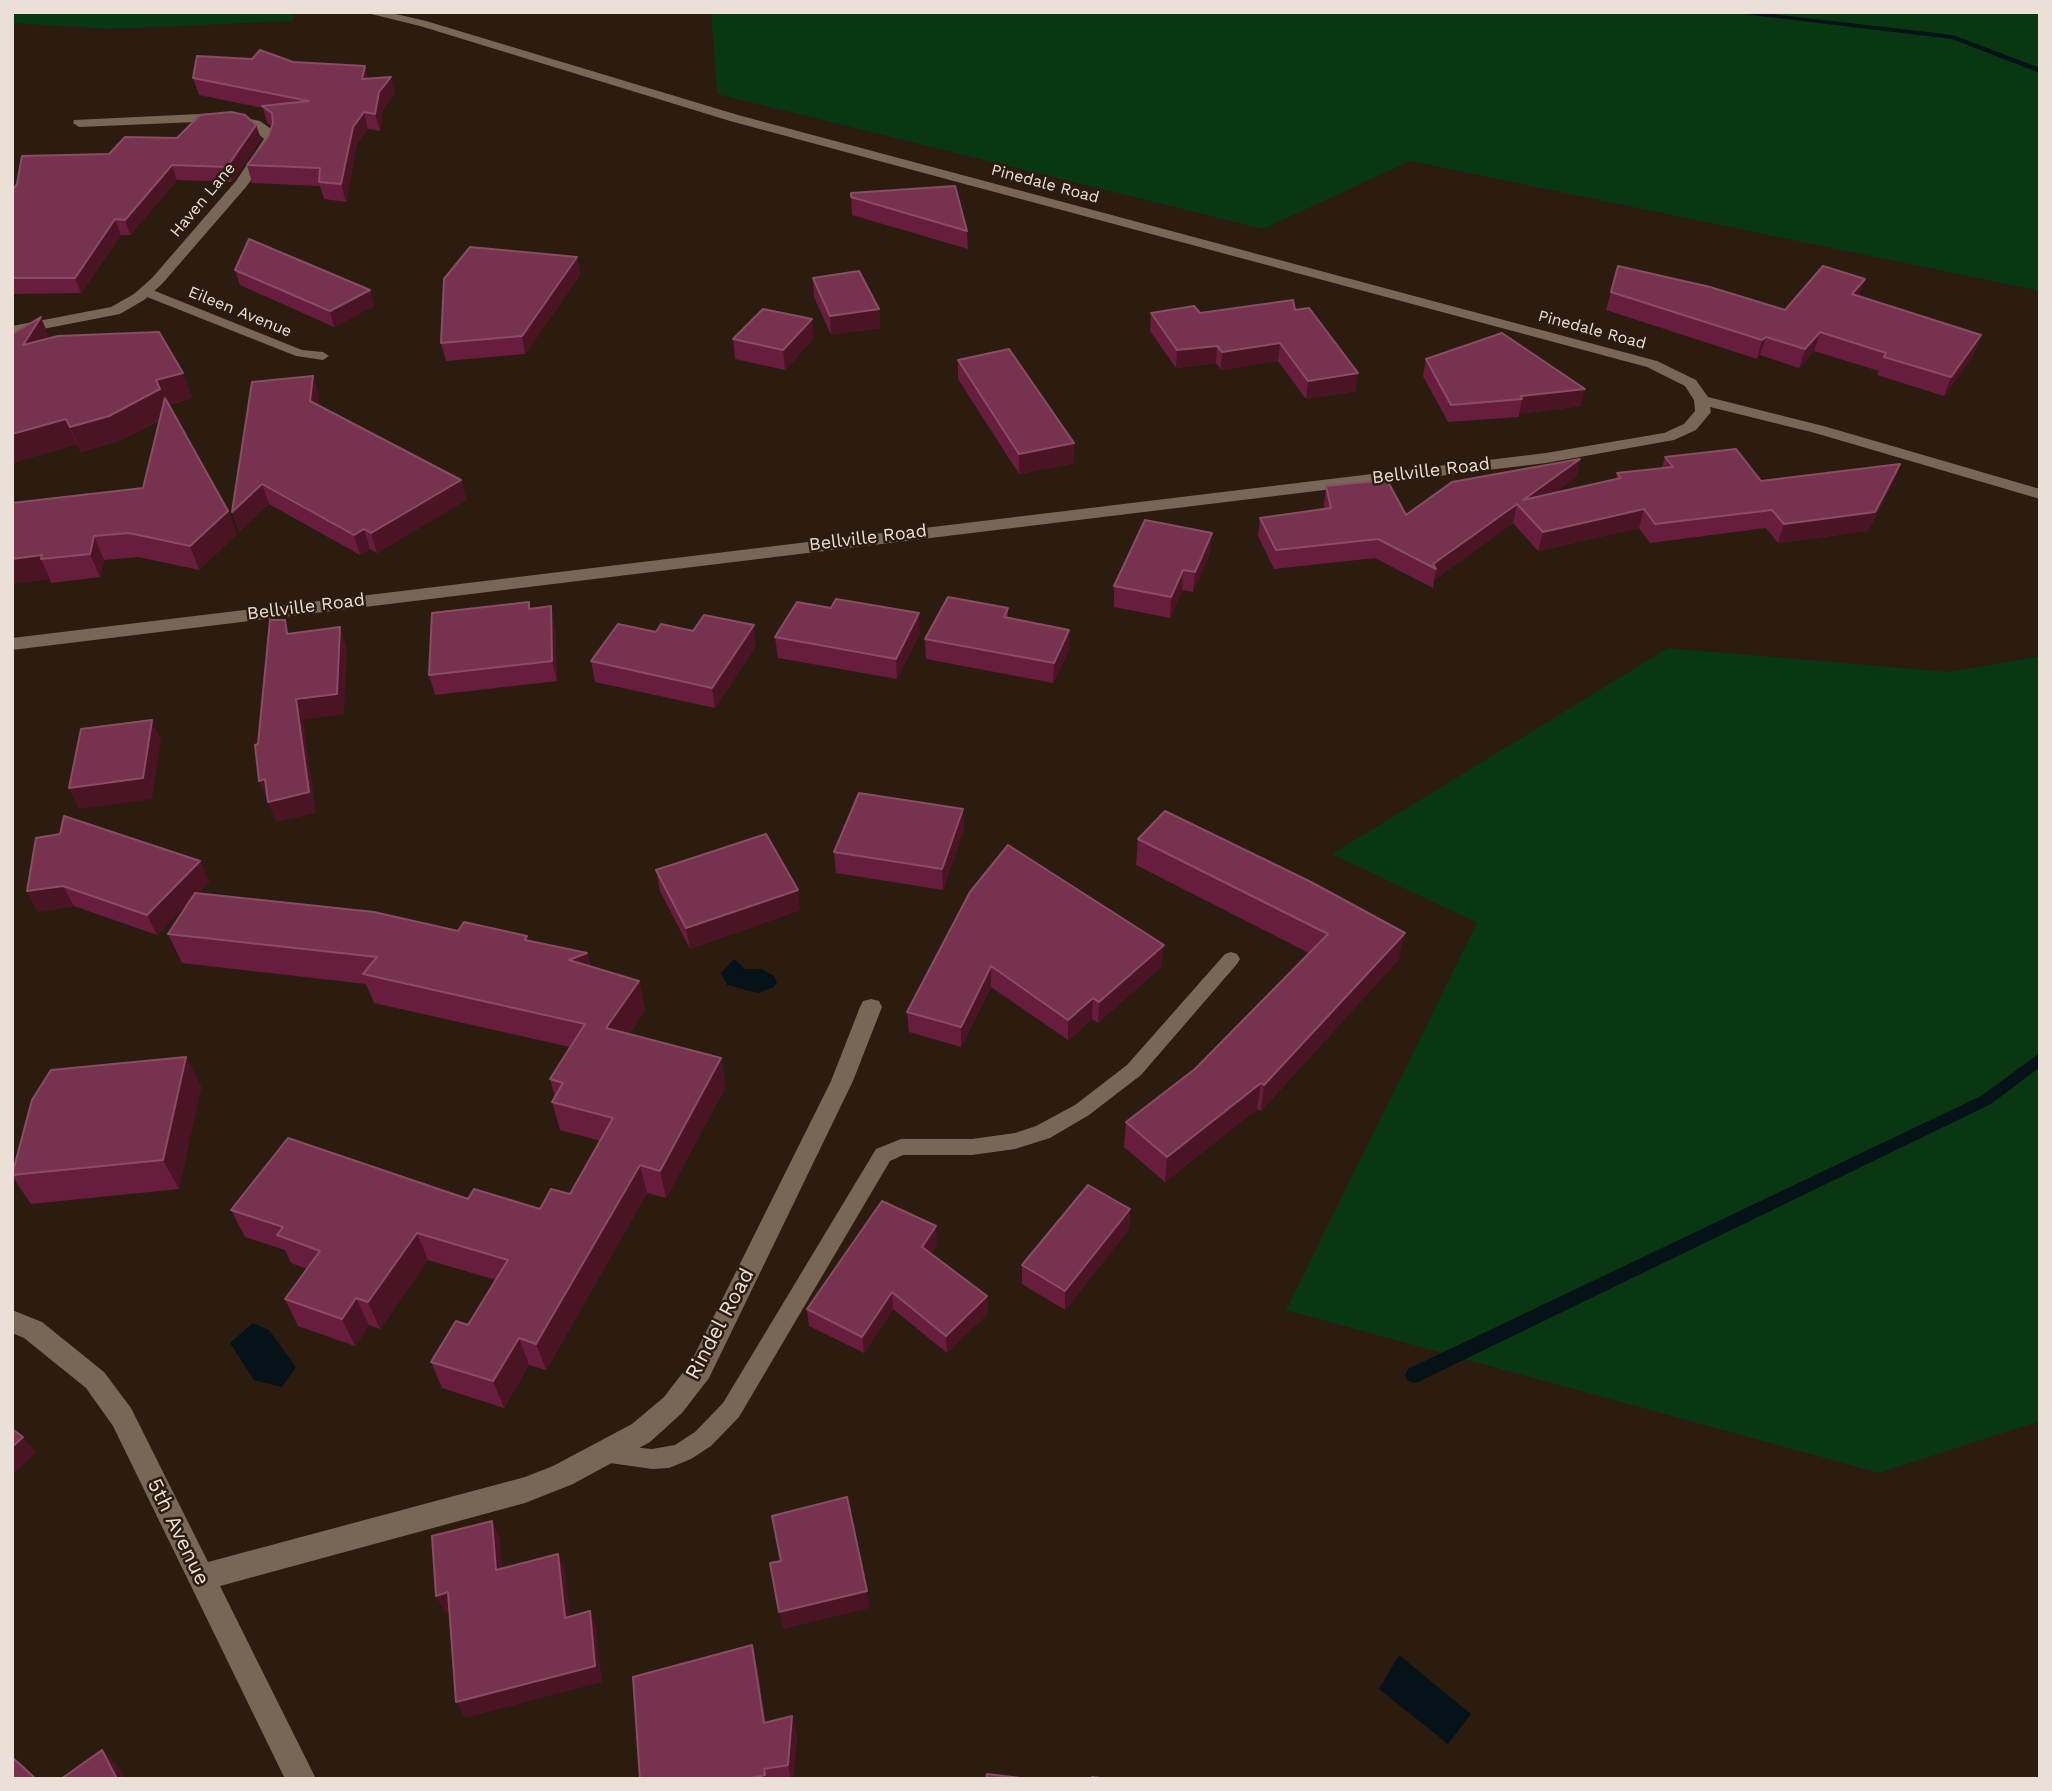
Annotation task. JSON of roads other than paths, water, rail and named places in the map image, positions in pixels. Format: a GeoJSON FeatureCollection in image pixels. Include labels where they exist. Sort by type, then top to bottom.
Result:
{"type":"FeatureCollection","features":[{"type":"Feature","properties":{"kind":"street","name":"Pinedale Road"},"geometry":{"type":"LineString","coordinates":[[369,12],[422,23],[734,118],[1652,364],[1684,378],[1702,400]]}},
{"type":"Feature","properties":{"kind":"street","name":"Haven Lane"},"geometry":{"type":"LineString","coordinates":[[12,331],[115,311],[146,292],[241,184],[269,145],[268,134],[256,124],[220,117],[79,123]]}},
{"type":"Feature","properties":{"kind":"street"},"geometry":{"type":"LineString","coordinates":[[1702,400],[1821,430],[2040,494]]}},
{"type":"Feature","properties":{"kind":"street","name":"Bellville Road"},"geometry":{"type":"LineString","coordinates":[[12,644],[1610,449],[1647,443],[1680,432],[1695,423],[1703,412],[1702,400]]}},
{"type":"Feature","properties":{"kind":"street","name":"Rindel Road"},"geometry":{"type":"LineString","coordinates":[[200,1578],[525,1490],[604,1454],[641,1433],[673,1405],[700,1370],[842,1081],[871,1007]]}},
{"type":"Feature","properties":{"kind":"street","name":"5th Avenue"},"geometry":{"type":"LineString","coordinates":[[12,1321],[33,1330],[69,1357],[95,1380],[122,1417],[301,1779]]}},
{"type":"Feature","properties":{"kind":"lane","name":"Eileen Avenue"},"geometry":{"type":"LineString","coordinates":[[146,292],[300,353],[323,356]]}},
{"type":"Feature","properties":{"kind":"lane"},"geometry":{"type":"LineString","coordinates":[[604,1454],[652,1459],[676,1455],[703,1439],[731,1410],[883,1155],[901,1147],[972,1147],[1016,1141],[1043,1132],[1072,1116],[1135,1070],[1231,959]]}},
{"type":"Feature","properties":{"kind":"waterway"},"geometry":{"type":"LineString","coordinates":[[1731,12],[1953,37],[2040,71]]}},
{"type":"Feature","properties":{"kind":"waterway"},"geometry":{"type":"LineString","coordinates":[[1414,1375],[1986,1100],[2040,1059]]}}]}
